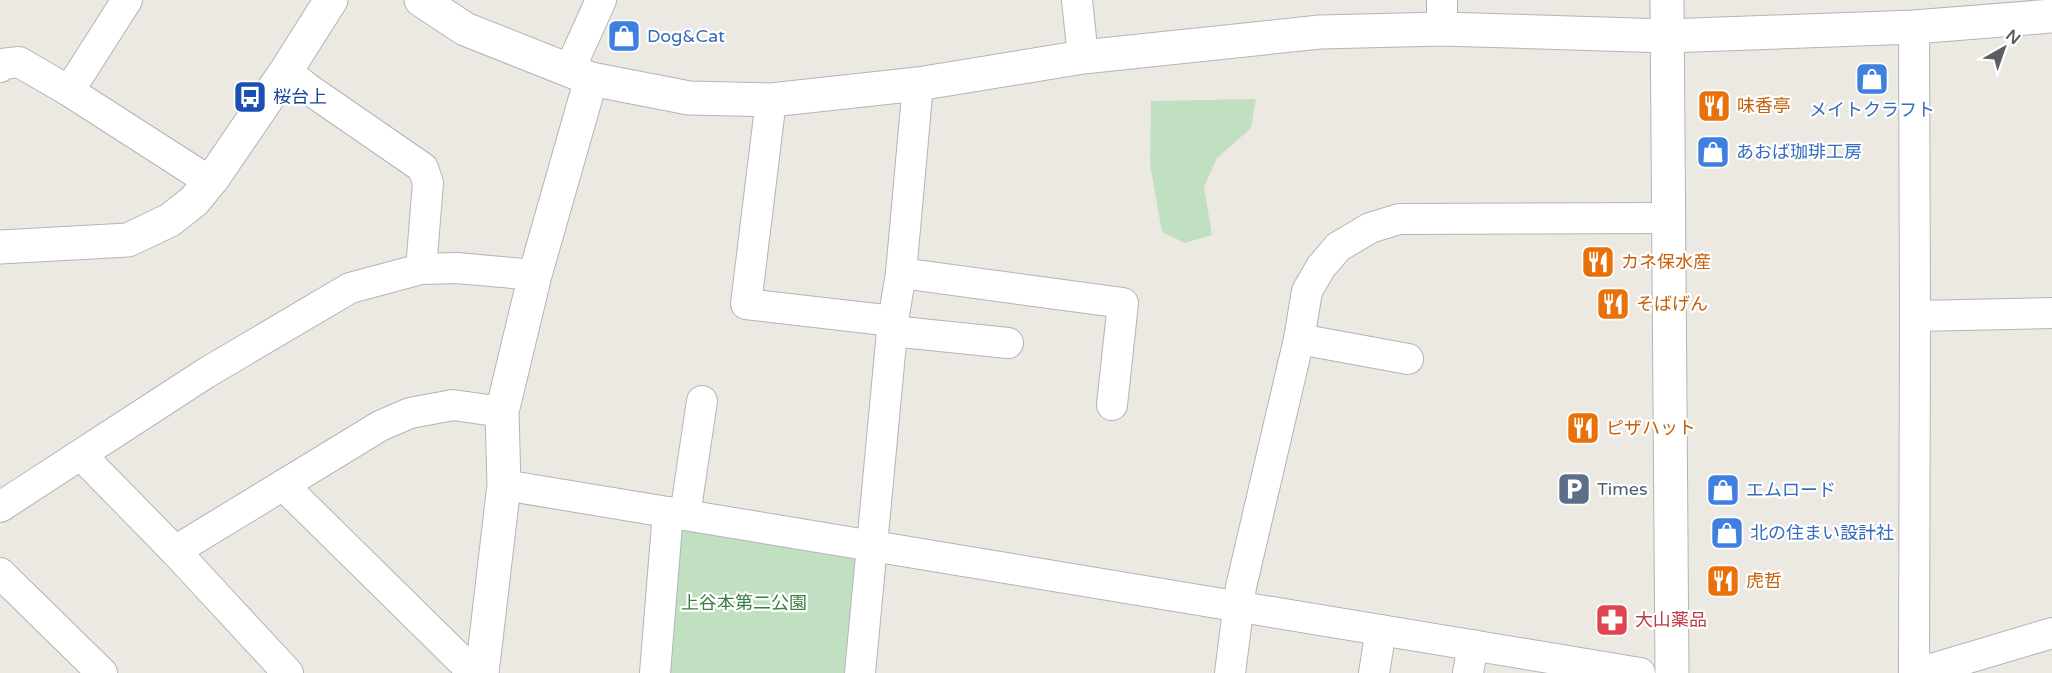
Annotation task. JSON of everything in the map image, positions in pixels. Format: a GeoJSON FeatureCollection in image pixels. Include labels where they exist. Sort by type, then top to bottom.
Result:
{"type":"FeatureCollection","features":[{"type":"Feature","properties":{"kind":"street"},"geometry":{"type":"LineString","coordinates":[[69,91],[127,0]]}},
{"type":"Feature","properties":{"kind":"street"},"geometry":{"type":"LineString","coordinates":[[0,247],[128,240],[170,220],[194,201],[213,178],[331,0]]}},
{"type":"Feature","properties":{"kind":"street"},"geometry":{"type":"LineString","coordinates":[[421,0],[465,29],[580,75],[689,98],[771,100],[918,84],[1083,57],[1320,32],[1442,14],[1667,36],[1914,27],[2052,16]]}},
{"type":"Feature","properties":{"kind":"street"},"geometry":{"type":"LineString","coordinates":[[482,673],[504,484],[502,412],[580,75],[601,0]]}},
{"type":"Feature","properties":{"kind":"street"},"geometry":{"type":"LineString","coordinates":[[1077,0],[1083,57]]}},
{"type":"Feature","properties":{"kind":"street"},"geometry":{"type":"LineString","coordinates":[[1667,0],[1672,673]]}},
{"type":"Feature","properties":{"kind":"street"},"geometry":{"type":"LineString","coordinates":[[1914,27],[1916,673],[2052,633]]}},
{"type":"Feature","properties":{"kind":"street"},"geometry":{"type":"LineString","coordinates":[[0,67],[2,64],[19,62],[69,91],[209,181]]}},
{"type":"Feature","properties":{"kind":"street"},"geometry":{"type":"LineString","coordinates":[[286,71],[423,168],[429,183],[421,269]]}},
{"type":"Feature","properties":{"kind":"street"},"geometry":{"type":"LineString","coordinates":[[860,673],[892,326],[901,273],[918,84]]}},
{"type":"Feature","properties":{"kind":"street"},"geometry":{"type":"LineString","coordinates":[[771,100],[746,304],[1008,343]]}},
{"type":"Feature","properties":{"kind":"street"},"geometry":{"type":"LineString","coordinates":[[1230,673],[1241,587],[1299,339],[1307,291],[1321,267],[1338,247],[1370,228],[1399,219],[1669,218]]}},
{"type":"Feature","properties":{"kind":"street"},"geometry":{"type":"LineString","coordinates":[[0,507],[206,373],[350,288],[421,269],[457,268],[535,275]]}},
{"type":"Feature","properties":{"kind":"street"},"geometry":{"type":"LineString","coordinates":[[901,273],[1123,303],[1112,407]]}},
{"type":"Feature","properties":{"kind":"street"},"geometry":{"type":"LineString","coordinates":[[1916,316],[2052,313]]}},
{"type":"Feature","properties":{"kind":"street"},"geometry":{"type":"LineString","coordinates":[[1299,339],[1408,359]]}},
{"type":"Feature","properties":{"kind":"street"},"geometry":{"type":"LineString","coordinates":[[655,673],[676,513],[702,401]]}},
{"type":"Feature","properties":{"kind":"street"},"geometry":{"type":"LineString","coordinates":[[175,551],[380,426],[411,413],[453,405],[502,412]]}},
{"type":"Feature","properties":{"kind":"street"},"geometry":{"type":"LineString","coordinates":[[81,455],[175,551],[288,673]]}},
{"type":"Feature","properties":{"kind":"street"},"geometry":{"type":"LineString","coordinates":[[504,484],[1381,630],[1470,659],[1640,673]]}},
{"type":"Feature","properties":{"kind":"street"},"geometry":{"type":"LineString","coordinates":[[283,485],[474,673]]}},
{"type":"Feature","properties":{"kind":"street"},"geometry":{"type":"LineString","coordinates":[[0,573],[102,673]]}},
{"type":"Feature","properties":{"kind":"street"},"geometry":{"type":"LineString","coordinates":[[1374,673],[1381,630]]}},
{"type":"Feature","properties":{"kind":"green space"},"geometry":{"type":"Polygon","coordinates":[[[1256,99],[1251,128],[1217,158],[1204,187],[1212,235],[1185,243],[1162,232],[1150,164],[1151,101],[1256,99]]]}},
{"type":"Feature","properties":{"kind":"green space","name":"上谷本第二公園"},"geometry":{"type":"Polygon","coordinates":[[[684,526],[873,549],[853,673],[663,673],[674,537],[684,526]]]}},
{"type":"Feature","properties":{"kind":"place","name":"Dog&Cat"},"geometry":{"type":"Point","coordinates":[624,36]}},
{"type":"Feature","properties":{"kind":"place","name":"メイトクラフト"},"geometry":{"type":"Point","coordinates":[1872,79]}},
{"type":"Feature","properties":{"kind":"place","name":"桜台上"},"geometry":{"type":"Point","coordinates":[250,97]}},
{"type":"Feature","properties":{"kind":"place","name":"味香亭"},"geometry":{"type":"Point","coordinates":[1714,106]}},
{"type":"Feature","properties":{"kind":"place","name":"あおば珈琲工房"},"geometry":{"type":"Point","coordinates":[1713,152]}},
{"type":"Feature","properties":{"kind":"place","name":"カネ保水産"},"geometry":{"type":"Point","coordinates":[1598,262]}},
{"type":"Feature","properties":{"kind":"place","name":"そばげん"},"geometry":{"type":"Point","coordinates":[1613,304]}},
{"type":"Feature","properties":{"kind":"place","name":"ピザハット"},"geometry":{"type":"Point","coordinates":[1583,428]}},
{"type":"Feature","properties":{"kind":"place","name":"Times"},"geometry":{"type":"Point","coordinates":[1574,489]}},
{"type":"Feature","properties":{"kind":"place","name":"エムロード"},"geometry":{"type":"Point","coordinates":[1723,490]}},
{"type":"Feature","properties":{"kind":"place","name":"北の住まい設計社"},"geometry":{"type":"Point","coordinates":[1727,533]}},
{"type":"Feature","properties":{"kind":"place","name":"虎哲"},"geometry":{"type":"Point","coordinates":[1723,581]}},
{"type":"Feature","properties":{"kind":"place","name":"大山薬品"},"geometry":{"type":"Point","coordinates":[1612,620]}}]}
